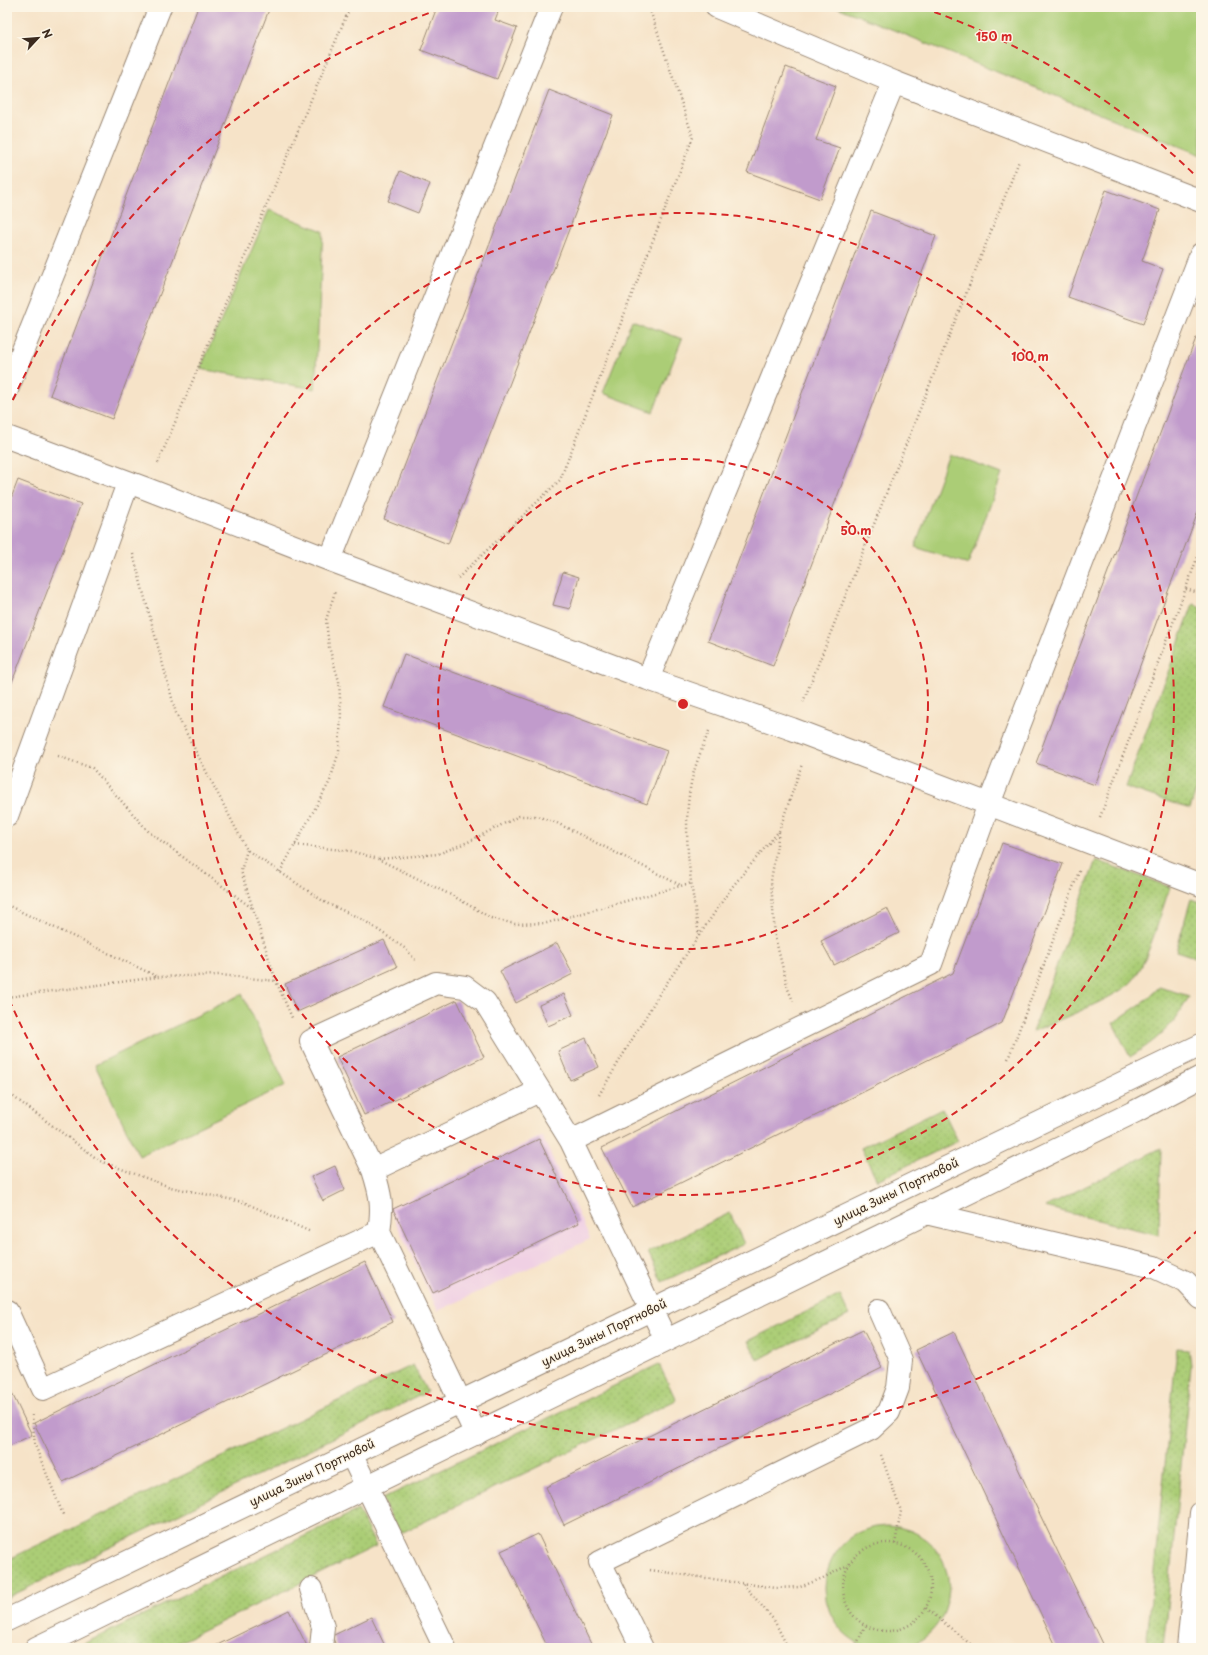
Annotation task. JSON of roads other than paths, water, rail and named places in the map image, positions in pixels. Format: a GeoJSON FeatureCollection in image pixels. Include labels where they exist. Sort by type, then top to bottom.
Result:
{"type":"FeatureCollection","features":[{"type":"Feature","properties":{"kind":"main road"},"geometry":{"type":"LineString","coordinates":[[7,390],[160,7]]}},
{"type":"Feature","properties":{"kind":"main road"},"geometry":{"type":"LineString","coordinates":[[340,564],[551,7]]}},
{"type":"Feature","properties":{"kind":"main road"},"geometry":{"type":"LineString","coordinates":[[717,7],[894,82],[1201,201]]}},
{"type":"Feature","properties":{"kind":"main road"},"geometry":{"type":"LineString","coordinates":[[648,679],[894,82]]}},
{"type":"Feature","properties":{"kind":"main road"},"geometry":{"type":"LineString","coordinates":[[571,1141],[932,964],[989,804],[1201,254]]}},
{"type":"Feature","properties":{"kind":"main road"},"geometry":{"type":"LineString","coordinates":[[7,437],[648,679],[801,732],[1201,885]]}},
{"type":"Feature","properties":{"kind":"main road"},"geometry":{"type":"LineString","coordinates":[[7,816],[32,747],[138,486]]}},
{"type":"Feature","properties":{"kind":"main road"},"geometry":{"type":"LineString","coordinates":[[476,1434],[379,1232],[382,1213],[380,1190],[373,1170],[312,1041],[436,983],[465,987],[485,1002],[571,1141],[666,1340]]}},
{"type":"Feature","properties":{"kind":"main road","name":"улица Зины Портновой"},"geometry":{"type":"LineString","coordinates":[[7,1620],[1201,1045]]}},
{"type":"Feature","properties":{"kind":"main road"},"geometry":{"type":"LineString","coordinates":[[36,1648],[1136,1111],[1201,1077]]}},
{"type":"Feature","properties":{"kind":"main road"},"geometry":{"type":"LineString","coordinates":[[373,1170],[539,1091]]}},
{"type":"Feature","properties":{"kind":"main road"},"geometry":{"type":"LineString","coordinates":[[926,1213],[1154,1267],[1186,1282],[1201,1298]]}},
{"type":"Feature","properties":{"kind":"main road"},"geometry":{"type":"LineString","coordinates":[[7,1311],[43,1389],[379,1232]]}},
{"type":"Feature","properties":{"kind":"main road"},"geometry":{"type":"LineString","coordinates":[[642,1648],[600,1562],[871,1428],[889,1412],[898,1388],[901,1360],[879,1310]]}},
{"type":"Feature","properties":{"kind":"main road"},"geometry":{"type":"LineString","coordinates":[[351,1454],[446,1648]]}},
{"type":"Feature","properties":{"kind":"main road"},"geometry":{"type":"LineString","coordinates":[[1188,1648],[1198,1574],[1201,1513]]}},
{"type":"Feature","properties":{"kind":"main road"},"geometry":{"type":"LineString","coordinates":[[311,1589],[322,1627],[321,1648]]}}]}
